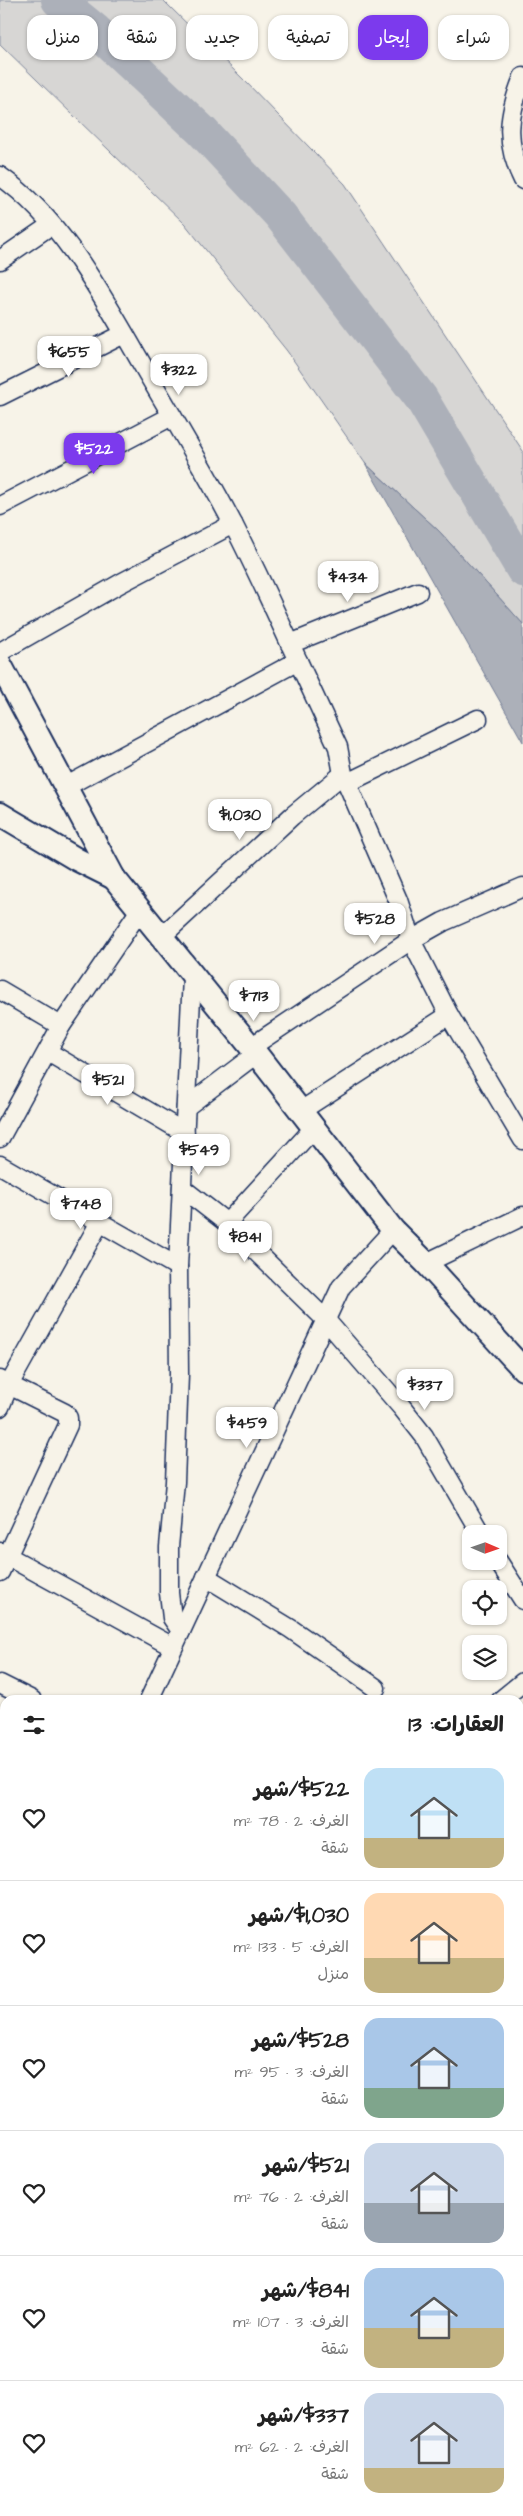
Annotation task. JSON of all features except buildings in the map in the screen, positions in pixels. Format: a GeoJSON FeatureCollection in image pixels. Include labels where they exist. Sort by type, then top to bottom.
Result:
{"type":"FeatureCollection","features":[{"type":"Feature","properties":{"kind":"street"},"geometry":{"type":"LineString","coordinates":[[523,77],[512,104],[509,139],[515,163],[523,180]]}},
{"type":"Feature","properties":{"kind":"street"},"geometry":{"type":"LineString","coordinates":[[0,176],[10,183],[52,225],[82,266],[172,416],[233,524],[338,747],[345,779],[391,883],[411,940],[449,1015],[523,1140]]}},
{"type":"Feature","properties":{"kind":"street"},"geometry":{"type":"LineString","coordinates":[[0,260],[52,225]]}},
{"type":"Feature","properties":{"kind":"street"},"geometry":{"type":"LineString","coordinates":[[0,396],[124,334]]}},
{"type":"Feature","properties":{"kind":"street"},"geometry":{"type":"LineString","coordinates":[[0,506],[172,416]]}},
{"type":"Feature","properties":{"kind":"street"},"geometry":{"type":"LineString","coordinates":[[0,652],[121,583],[233,524]]}},
{"type":"Feature","properties":{"kind":"street"},"geometry":{"type":"LineString","coordinates":[[290,644],[418,592]]}},
{"type":"Feature","properties":{"kind":"street"},"geometry":{"type":"LineString","coordinates":[[65,787],[298,661]]}},
{"type":"Feature","properties":{"kind":"street"},"geometry":{"type":"LineString","coordinates":[[0,664],[114,878],[192,977],[254,1051],[299,1112],[393,1230],[426,1262],[523,1369]]}},
{"type":"Feature","properties":{"kind":"street"},"geometry":{"type":"LineString","coordinates":[[161,937],[292,816],[345,779],[478,719]]}},
{"type":"Feature","properties":{"kind":"street"},"geometry":{"type":"LineString","coordinates":[[0,814],[76,859],[114,878]]}},
{"type":"Feature","properties":{"kind":"street"},"geometry":{"type":"LineString","coordinates":[[186,1107],[254,1051],[411,940],[443,922],[523,887]]}},
{"type":"Feature","properties":{"kind":"street"},"geometry":{"type":"LineString","coordinates":[[0,1138],[61,1026],[140,910]]}},
{"type":"Feature","properties":{"kind":"street"},"geometry":{"type":"LineString","coordinates":[[181,1631],[172,1618],[169,1584],[169,1547],[175,1482],[179,1374],[178,1267],[192,977]]}},
{"type":"Feature","properties":{"kind":"street"},"geometry":{"type":"LineString","coordinates":[[0,990],[61,1026]]}},
{"type":"Feature","properties":{"kind":"street"},"geometry":{"type":"LineString","coordinates":[[299,1112],[449,1015]]}},
{"type":"Feature","properties":{"kind":"street"},"geometry":{"type":"LineString","coordinates":[[48,1052],[185,1133]]}},
{"type":"Feature","properties":{"kind":"street"},"geometry":{"type":"LineString","coordinates":[[227,1223],[313,1129]]}},
{"type":"Feature","properties":{"kind":"street"},"geometry":{"type":"LineString","coordinates":[[0,1165],[178,1267]]}},
{"type":"Feature","properties":{"kind":"street"},"geometry":{"type":"LineString","coordinates":[[182,1188],[227,1223],[325,1319],[424,1436],[476,1525]]}},
{"type":"Feature","properties":{"kind":"street"},"geometry":{"type":"LineString","coordinates":[[426,1262],[523,1216]]}},
{"type":"Feature","properties":{"kind":"street"},"geometry":{"type":"LineString","coordinates":[[0,1407],[5,1383],[100,1222]]}},
{"type":"Feature","properties":{"kind":"street"},"geometry":{"type":"LineString","coordinates":[[151,1695],[341,1287],[393,1230]]}},
{"type":"Feature","properties":{"kind":"street"},"geometry":{"type":"LineString","coordinates":[[5,1383],[65,1413],[68,1418],[68,1424],[2,1560],[174,1648]]}},
{"type":"Feature","properties":{"kind":"street"},"geometry":{"type":"LineString","coordinates":[[504,1570],[523,1600]]}},
{"type":"Feature","properties":{"kind":"street"},"geometry":{"type":"LineString","coordinates":[[206,1577],[291,1629],[376,1688]]}},
{"type":"Feature","properties":{"kind":"street"},"geometry":{"type":"LineString","coordinates":[[507,1695],[523,1682]]}},
{"type":"Feature","properties":{"kind":"street"},"geometry":{"type":"LineString","coordinates":[[0,1684],[22,1695]]}},
{"type":"Feature","properties":{"kind":"shaded area"},"geometry":{"type":"Polygon","coordinates":[[[0,0],[163,0],[186,23],[186,60],[224,60],[345,184],[523,451],[523,624],[439,531],[365,463],[287,351],[185,224],[0,44],[0,0]]]}},
{"type":"Feature","properties":{"kind":"shaded area"},"geometry":{"type":"Polygon","coordinates":[[[365,463],[439,531],[523,624],[523,742],[365,463]]]}},
{"type":"Feature","properties":{"kind":"waterway"},"geometry":{"type":"LineString","coordinates":[[58,0],[96,31],[202,131],[280,215],[421,398],[523,570]]}}]}
